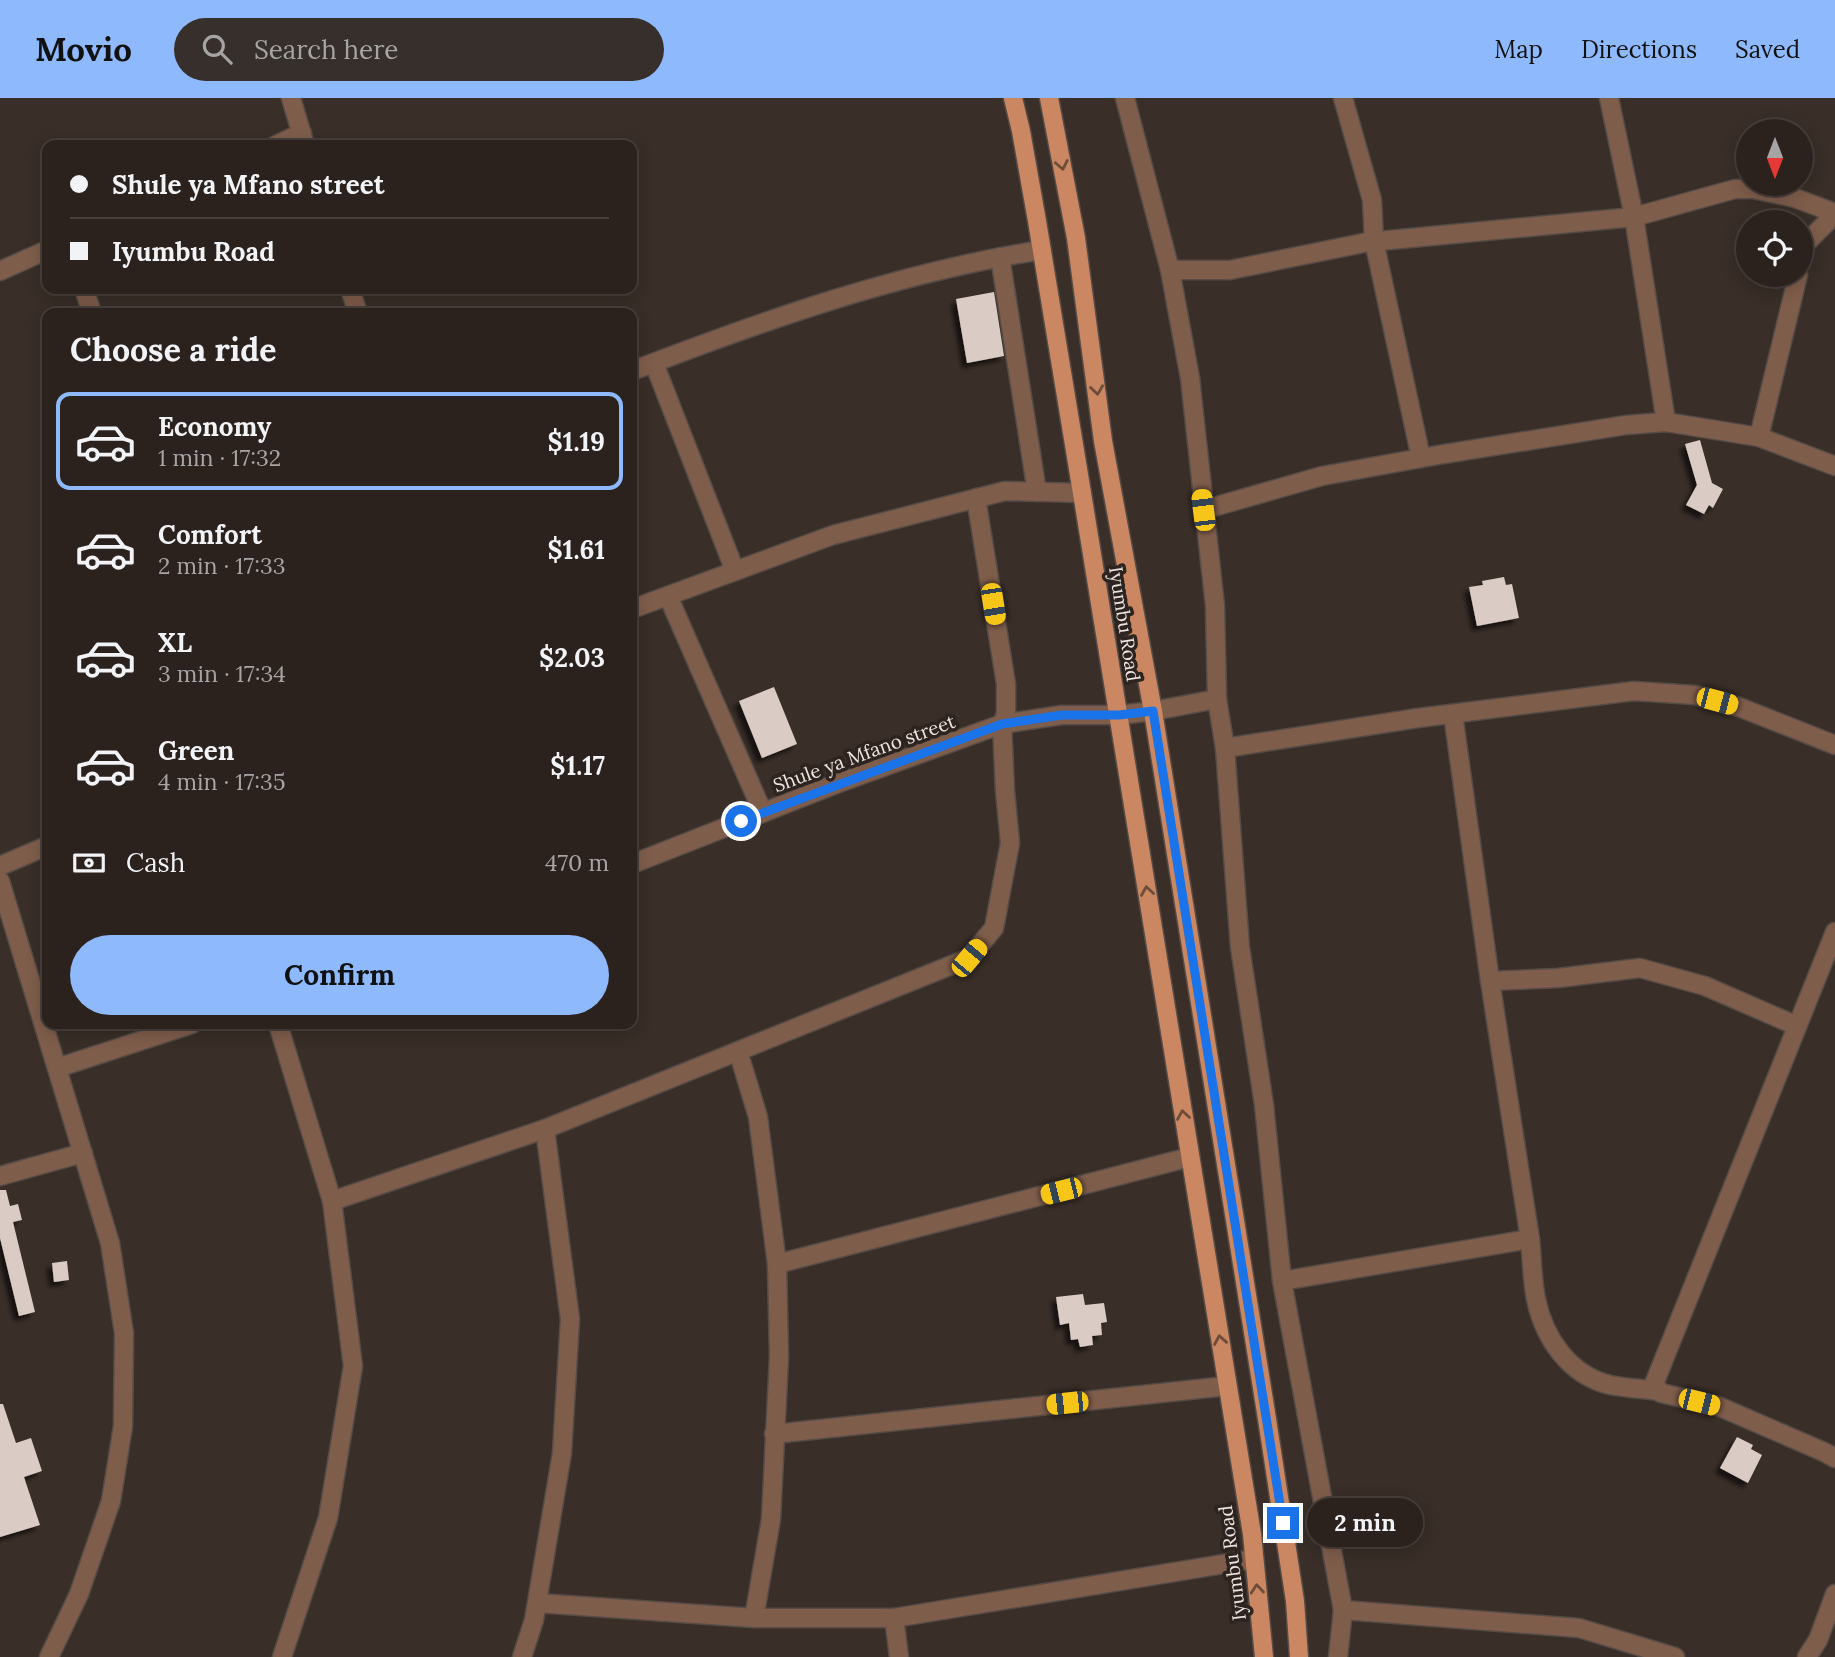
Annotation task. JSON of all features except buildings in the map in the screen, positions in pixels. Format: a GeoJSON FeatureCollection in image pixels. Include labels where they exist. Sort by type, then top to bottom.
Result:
{"type":"FeatureCollection","features":[{"type":"Feature","properties":{"kind":"main road","name":"Iyumbu Road"},"geometry":{"type":"LineString","coordinates":[[1013,98],[1042,250],[1119,715],[1254,1559],[1264,1657]]}},
{"type":"Feature","properties":{"kind":"main road","name":"Iyumbu Road"},"geometry":{"type":"LineString","coordinates":[[1049,98],[1076,238],[1104,442],[1153,711],[1267,1419],[1294,1601],[1299,1657]]}},
{"type":"Feature","properties":{"kind":"street"},"geometry":{"type":"LineString","coordinates":[[291,98],[303,139]]}},
{"type":"Feature","properties":{"kind":"street"},"geometry":{"type":"LineString","coordinates":[[1125,98],[1170,270],[1191,377],[1215,606],[1217,699],[1225,748],[1240,947],[1264,1105],[1282,1281],[1343,1610],[1338,1657]]}},
{"type":"Feature","properties":{"kind":"street"},"geometry":{"type":"LineString","coordinates":[[1343,98],[1372,200],[1374,242],[1421,458]]}},
{"type":"Feature","properties":{"kind":"street"},"geometry":{"type":"LineString","coordinates":[[1609,98],[1634,217],[1666,422]]}},
{"type":"Feature","properties":{"kind":"street"},"geometry":{"type":"LineString","coordinates":[[1170,270],[1230,270],[1374,242],[1634,217],[1735,189],[1753,189],[1794,198],[1835,214],[1813,236]]}},
{"type":"Feature","properties":{"kind":"street"},"geometry":{"type":"LineString","coordinates":[[637,369],[759,323],[925,272],[1042,250]]}},
{"type":"Feature","properties":{"kind":"street"},"geometry":{"type":"LineString","coordinates":[[0,271],[42,252]]}},
{"type":"Feature","properties":{"kind":"street"},"geometry":{"type":"LineString","coordinates":[[1000,257],[1037,492]]}},
{"type":"Feature","properties":{"kind":"street"},"geometry":{"type":"LineString","coordinates":[[1759,437],[1795,287]]}},
{"type":"Feature","properties":{"kind":"street"},"geometry":{"type":"LineString","coordinates":[[654,363],[735,571]]}},
{"type":"Feature","properties":{"kind":"street"},"geometry":{"type":"LineString","coordinates":[[1203,510],[1322,477],[1421,458],[1626,425],[1666,422],[1759,437],[1835,466]]}},
{"type":"Feature","properties":{"kind":"street"},"geometry":{"type":"LineString","coordinates":[[637,607],[833,534],[1005,491],[1082,493]]}},
{"type":"Feature","properties":{"kind":"street"},"geometry":{"type":"LineString","coordinates":[[332,1201],[545,1129],[969,958],[994,928],[1010,843],[1002,724],[1006,714],[1006,684],[976,498]]}},
{"type":"Feature","properties":{"kind":"street"},"geometry":{"type":"LineString","coordinates":[[668,596],[763,813]]}},
{"type":"Feature","properties":{"kind":"street"},"geometry":{"type":"LineString","coordinates":[[1225,748],[1453,714],[1634,691],[1695,695],[1739,707],[1835,745]]}},
{"type":"Feature","properties":{"kind":"street","name":"Shule ya Mfano street"},"geometry":{"type":"LineString","coordinates":[[637,862],[1002,724],[1062,715],[1119,715],[1217,699]]}},
{"type":"Feature","properties":{"kind":"street"},"geometry":{"type":"LineString","coordinates":[[1453,714],[1490,981],[1530,1239],[1536,1300],[1549,1333],[1559,1352],[1573,1368],[1591,1378],[1610,1385],[1659,1391],[1718,1406],[1835,1458]]}},
{"type":"Feature","properties":{"kind":"street"},"geometry":{"type":"LineString","coordinates":[[0,866],[42,848]]}},
{"type":"Feature","properties":{"kind":"street"},"geometry":{"type":"LineString","coordinates":[[0,881],[42,1019]]}},
{"type":"Feature","properties":{"kind":"street"},"geometry":{"type":"LineString","coordinates":[[1659,1391],[1655,1382],[1835,932]]}},
{"type":"Feature","properties":{"kind":"street"},"geometry":{"type":"LineString","coordinates":[[1490,981],[1558,978],[1640,968],[1705,986],[1797,1026]]}},
{"type":"Feature","properties":{"kind":"street"},"geometry":{"type":"LineString","coordinates":[[45,1029],[110,1243],[124,1333],[123,1426],[111,1501],[79,1594],[49,1657]]}},
{"type":"Feature","properties":{"kind":"street"},"geometry":{"type":"LineString","coordinates":[[57,1068],[177,1029]]}},
{"type":"Feature","properties":{"kind":"street"},"geometry":{"type":"LineString","coordinates":[[280,1029],[332,1201],[353,1366],[328,1518],[282,1657]]}},
{"type":"Feature","properties":{"kind":"street"},"geometry":{"type":"LineString","coordinates":[[738,1051],[758,1116],[777,1264],[779,1357],[771,1519],[754,1618]]}},
{"type":"Feature","properties":{"kind":"street"},"geometry":{"type":"LineString","coordinates":[[522,1657],[534,1620],[562,1453],[570,1319],[545,1129]]}},
{"type":"Feature","properties":{"kind":"street"},"geometry":{"type":"LineString","coordinates":[[0,1176],[83,1153]]}},
{"type":"Feature","properties":{"kind":"street"},"geometry":{"type":"LineString","coordinates":[[777,1264],[1190,1157]]}},
{"type":"Feature","properties":{"kind":"street"},"geometry":{"type":"LineString","coordinates":[[1282,1281],[1530,1239]]}},
{"type":"Feature","properties":{"kind":"street"},"geometry":{"type":"LineString","coordinates":[[774,1434],[1227,1386]]}},
{"type":"Feature","properties":{"kind":"street"},"geometry":{"type":"LineString","coordinates":[[537,1604],[754,1618],[894,1618],[1254,1559]]}},
{"type":"Feature","properties":{"kind":"street"},"geometry":{"type":"LineString","coordinates":[[1807,1657],[1818,1640],[1835,1594]]}},
{"type":"Feature","properties":{"kind":"street"},"geometry":{"type":"LineString","coordinates":[[1343,1610],[1579,1628],[1675,1657]]}},
{"type":"Feature","properties":{"kind":"street"},"geometry":{"type":"LineString","coordinates":[[894,1618],[899,1657]]}},
{"type":"Feature","properties":{"kind":"route"},"geometry":{"type":"LineString","coordinates":[[741,821],[1002,724],[1062,715],[1119,715],[1153,711],[1283,1523]]}}]}
